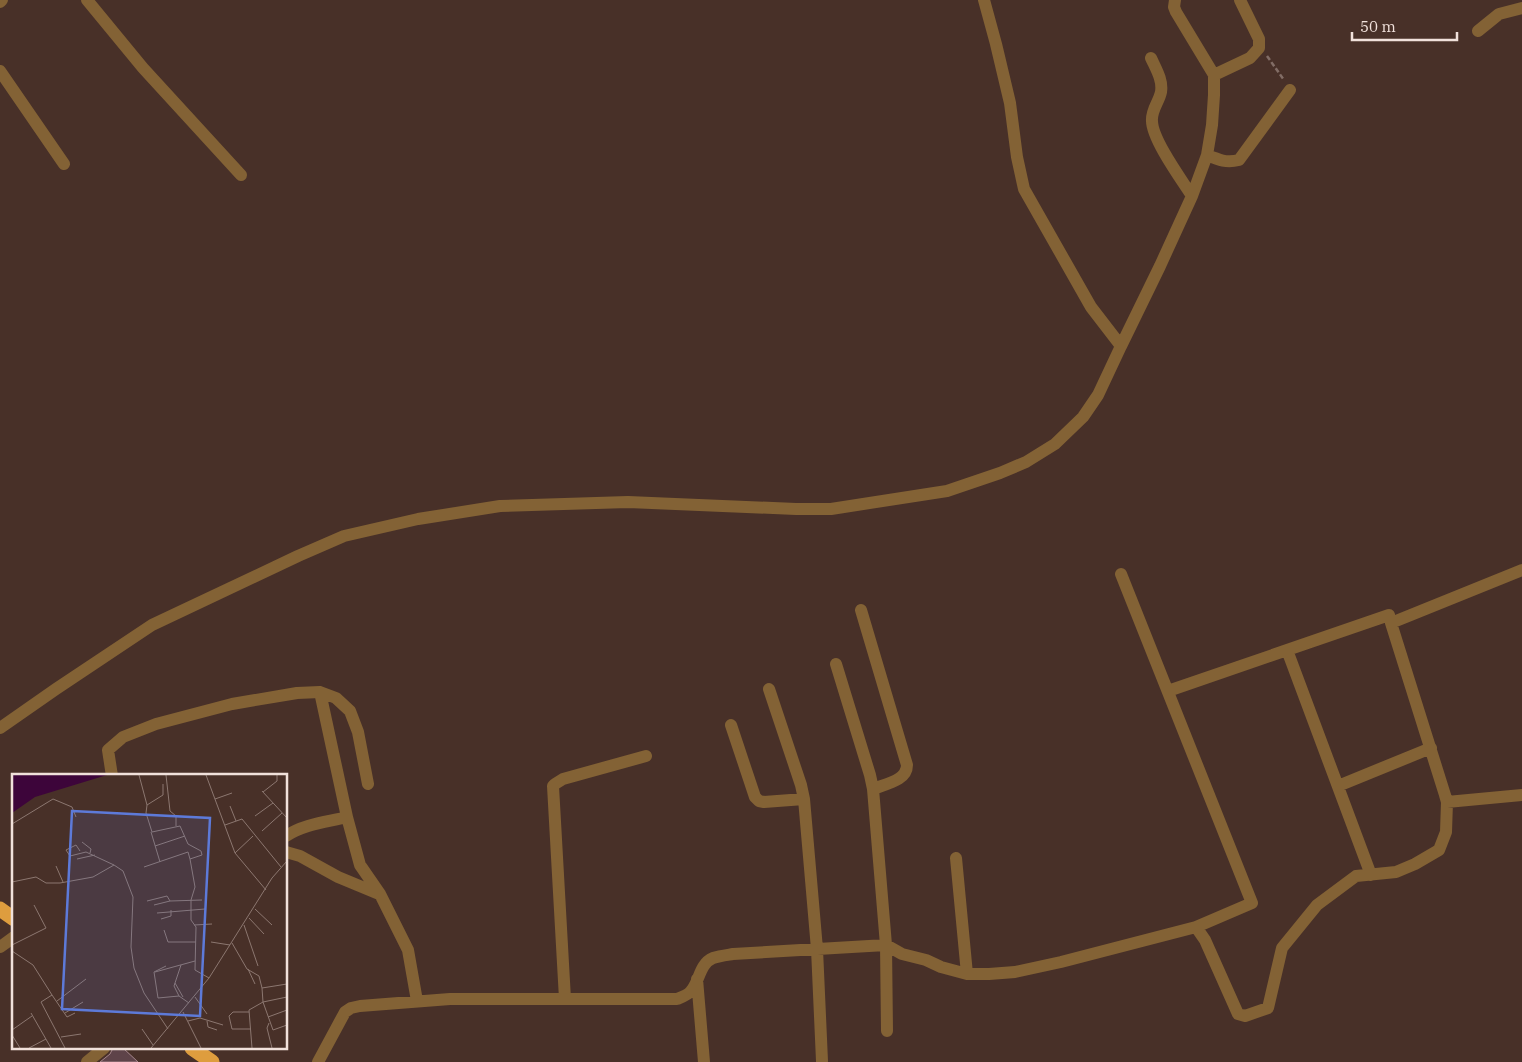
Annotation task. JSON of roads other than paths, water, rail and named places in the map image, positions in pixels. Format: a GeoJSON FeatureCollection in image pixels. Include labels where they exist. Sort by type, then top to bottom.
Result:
{"type":"FeatureCollection","features":[{"type":"Feature","properties":{"kind":"highway"},"geometry":{"type":"LineString","coordinates":[[0,909],[12,918]]}},
{"type":"Feature","properties":{"kind":"highway"},"geometry":{"type":"LineString","coordinates":[[195,1050],[212,1062]]}},
{"type":"Feature","properties":{"kind":"street"},"geometry":{"type":"LineString","coordinates":[[87,0],[143,68],[241,174]]}},
{"type":"Feature","properties":{"kind":"street"},"geometry":{"type":"LineString","coordinates":[[984,0],[1010,103],[1024,189],[1091,307],[1122,346]]}},
{"type":"Feature","properties":{"kind":"street"},"geometry":{"type":"LineString","coordinates":[[0,728],[152,625],[344,536],[418,519],[500,506],[628,502],[796,509],[831,508],[947,491],[1026,462],[1055,444],[1083,417],[1098,395],[1192,196],[1207,155],[1212,118],[1214,75],[1176,12],[1174,0]]}},
{"type":"Feature","properties":{"kind":"street"},"geometry":{"type":"LineString","coordinates":[[1214,75],[1250,58],[1259,48],[1259,39],[1240,0]]}},
{"type":"Feature","properties":{"kind":"street"},"geometry":{"type":"LineString","coordinates":[[1478,31],[1499,14],[1522,8]]}},
{"type":"Feature","properties":{"kind":"street"},"geometry":{"type":"LineString","coordinates":[[1151,58],[1160,79],[1161,92],[1153,109],[1152,121],[1155,136],[1192,196]]}},
{"type":"Feature","properties":{"kind":"street"},"geometry":{"type":"LineString","coordinates":[[0,71],[64,164]]}},
{"type":"Feature","properties":{"kind":"street"},"geometry":{"type":"LineString","coordinates":[[1207,155],[1222,161],[1239,160],[1290,90]]}},
{"type":"Feature","properties":{"kind":"street"},"geometry":{"type":"LineString","coordinates":[[1196,927],[1205,940],[1238,1014],[1245,1016],[1268,1008],[1282,948],[1317,905],[1356,876],[1396,872],[1440,850],[1446,832],[1447,802],[1391,623],[1522,570]]}},
{"type":"Feature","properties":{"kind":"street"},"geometry":{"type":"LineString","coordinates":[[318,1062],[346,1012],[351,1008],[360,1006],[450,1000],[678,999],[691,991],[701,970],[712,958],[733,954],[886,945],[902,954],[967,974],[1015,972],[1196,927],[1252,903],[1121,574]]}},
{"type":"Feature","properties":{"kind":"street"},"geometry":{"type":"LineString","coordinates":[[861,610],[908,765],[906,772],[898,779],[873,789]]}},
{"type":"Feature","properties":{"kind":"street"},"geometry":{"type":"LineString","coordinates":[[1168,692],[1389,615]]}},
{"type":"Feature","properties":{"kind":"street"},"geometry":{"type":"LineString","coordinates":[[1287,650],[1371,875]]}},
{"type":"Feature","properties":{"kind":"street"},"geometry":{"type":"LineString","coordinates":[[836,664],[873,789],[886,945],[887,1031]]}},
{"type":"Feature","properties":{"kind":"street"},"geometry":{"type":"LineString","coordinates":[[769,689],[804,799],[817,949],[822,1061]]}},
{"type":"Feature","properties":{"kind":"street"},"geometry":{"type":"LineString","coordinates":[[112,774],[108,750],[123,737],[156,724],[232,704],[297,693],[320,692],[336,698],[350,711],[358,732],[368,784]]}},
{"type":"Feature","properties":{"kind":"street"},"geometry":{"type":"LineString","coordinates":[[320,692],[347,817],[360,866],[380,894],[408,950],[417,1002]]}},
{"type":"Feature","properties":{"kind":"street"},"geometry":{"type":"LineString","coordinates":[[731,725],[755,798],[764,802],[804,799]]}},
{"type":"Feature","properties":{"kind":"street"},"geometry":{"type":"LineString","coordinates":[[1338,786],[1431,748]]}},
{"type":"Feature","properties":{"kind":"street"},"geometry":{"type":"LineString","coordinates":[[565,999],[554,784],[563,779],[646,756]]}},
{"type":"Feature","properties":{"kind":"street"},"geometry":{"type":"LineString","coordinates":[[1447,802],[1522,795]]}},
{"type":"Feature","properties":{"kind":"street"},"geometry":{"type":"LineString","coordinates":[[288,835],[315,824],[347,817]]}},
{"type":"Feature","properties":{"kind":"street"},"geometry":{"type":"LineString","coordinates":[[288,853],[300,856],[338,877],[380,894]]}},
{"type":"Feature","properties":{"kind":"street"},"geometry":{"type":"LineString","coordinates":[[956,858],[967,974]]}},
{"type":"Feature","properties":{"kind":"street"},"geometry":{"type":"LineString","coordinates":[[0,947],[12,938]]}},
{"type":"Feature","properties":{"kind":"street"},"geometry":{"type":"LineString","coordinates":[[697,978],[704,1062]]}},
{"type":"Feature","properties":{"kind":"street"},"geometry":{"type":"LineString","coordinates":[[87,1062],[102,1050]]}}]}
